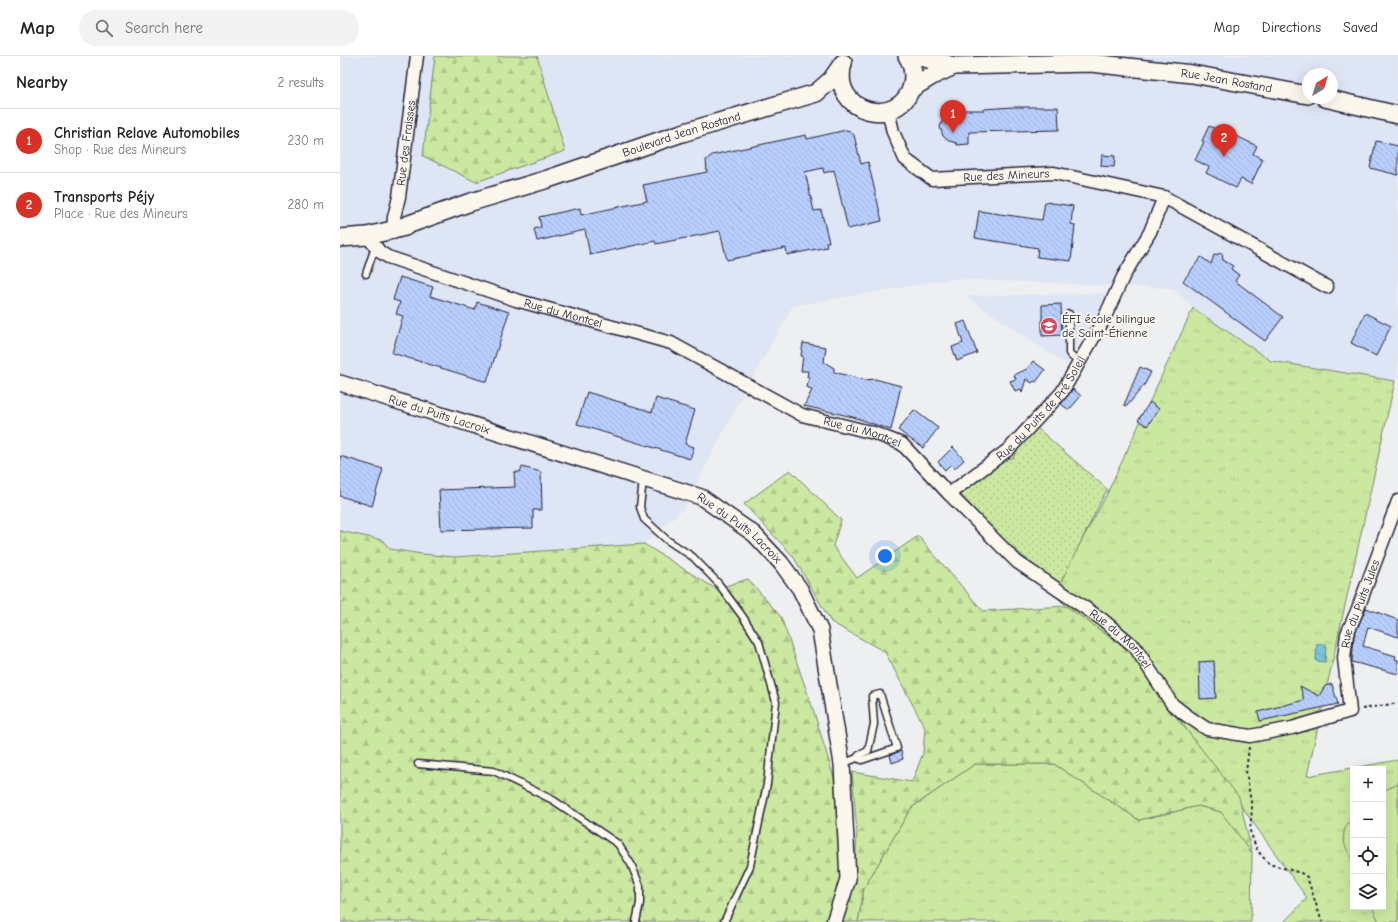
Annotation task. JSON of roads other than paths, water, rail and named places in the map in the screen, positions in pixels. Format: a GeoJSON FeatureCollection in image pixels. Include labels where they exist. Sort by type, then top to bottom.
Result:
{"type":"FeatureCollection","features":[{"type":"Feature","properties":{"kind":"main road"},"geometry":{"type":"LineString","coordinates":[[845,60],[841,72],[841,82],[844,91],[849,99],[857,106],[877,112],[898,106],[911,90],[913,70],[907,56]]}},
{"type":"Feature","properties":{"kind":"main road"},"geometry":{"type":"LineString","coordinates":[[917,56],[954,66]]}},
{"type":"Feature","properties":{"kind":"main road"},"geometry":{"type":"LineString","coordinates":[[816,93],[831,80],[845,60]]}},
{"type":"Feature","properties":{"kind":"main road","name":"Rue Jean Rostand"},"geometry":{"type":"LineString","coordinates":[[954,66],[1090,63],[1192,74],[1302,94]]}},
{"type":"Feature","properties":{"kind":"main road"},"geometry":{"type":"LineString","coordinates":[[911,90],[932,76],[954,66]]}},
{"type":"Feature","properties":{"kind":"main road","name":"Boulevard Jean Rostand"},"geometry":{"type":"LineString","coordinates":[[340,238],[371,241],[393,230],[468,203],[548,180],[682,133],[816,93]]}},
{"type":"Feature","properties":{"kind":"main road"},"geometry":{"type":"LineString","coordinates":[[816,93],[849,99]]}},
{"type":"Feature","properties":{"kind":"main road"},"geometry":{"type":"LineString","coordinates":[[1338,101],[1398,115]]}},
{"type":"Feature","properties":{"kind":"street","name":"Rue des Fraisses"},"geometry":{"type":"LineString","coordinates":[[393,230],[394,217],[399,197],[417,56]]}},
{"type":"Feature","properties":{"kind":"street","name":"Rue des Mineurs"},"geometry":{"type":"LineString","coordinates":[[888,110],[894,132],[905,159],[932,179],[1054,174],[1164,197],[1327,287]]}},
{"type":"Feature","properties":{"kind":"street","name":"Rue du Puits de Pré Soleil"},"geometry":{"type":"LineString","coordinates":[[949,494],[1009,450],[1062,392],[1103,321],[1124,277],[1150,232],[1164,197]]}},
{"type":"Feature","properties":{"kind":"street","name":"Rue du Montcel"},"geometry":{"type":"LineString","coordinates":[[371,241],[380,252],[388,257],[516,300],[671,343],[802,415],[874,433],[902,444],[949,494],[1017,562],[1103,620],[1135,647],[1172,704],[1207,730],[1250,736],[1292,728],[1350,711]]}},
{"type":"Feature","properties":{"kind":"street","name":"Rue du Puits Lacroix"},"geometry":{"type":"LineString","coordinates":[[340,383],[700,497],[754,534],[781,563],[800,589],[820,630],[842,764],[848,879],[834,922]]}},
{"type":"Feature","properties":{"kind":"street","name":"Rue du Puits Jules"},"geometry":{"type":"LineString","coordinates":[[1350,711],[1344,658],[1348,634],[1398,501]]}},
{"type":"Feature","properties":{"kind":"lane"},"geometry":{"type":"LineString","coordinates":[[366,274],[371,241]]}},
{"type":"Feature","properties":{"kind":"lane"},"geometry":{"type":"LineString","coordinates":[[1069,314],[1069,353],[1080,362]]}},
{"type":"Feature","properties":{"kind":"lane"},"geometry":{"type":"LineString","coordinates":[[643,479],[640,507],[644,519],[667,540],[693,557],[718,583],[743,617],[759,642],[776,702],[767,784],[750,866],[724,922]]}},
{"type":"Feature","properties":{"kind":"lane"},"geometry":{"type":"LineString","coordinates":[[842,764],[857,758],[859,755],[868,751],[874,724],[872,696],[880,694],[897,748],[862,760],[857,758]]}},
{"type":"Feature","properties":{"kind":"lane"},"geometry":{"type":"LineString","coordinates":[[418,764],[494,771],[553,800],[618,844],[631,864],[640,886],[640,903],[636,922]]}},
{"type":"Feature","properties":{"kind":"water"},"geometry":{"type":"Polygon","coordinates":[[[1317,644],[1326,644],[1325,662],[1316,661],[1317,644]]]}},
{"type":"Feature","properties":{"kind":"place","name":"Christian Relave Automobiles"},"geometry":{"type":"Point","coordinates":[953,133]}},
{"type":"Feature","properties":{"kind":"place","name":"Transports Péjy"},"geometry":{"type":"Point","coordinates":[1224,157]}},
{"type":"Feature","properties":{"kind":"place","name":"ÉFI école bilingue de Saint-Étienne"},"geometry":{"type":"Point","coordinates":[1049,326]}}]}
